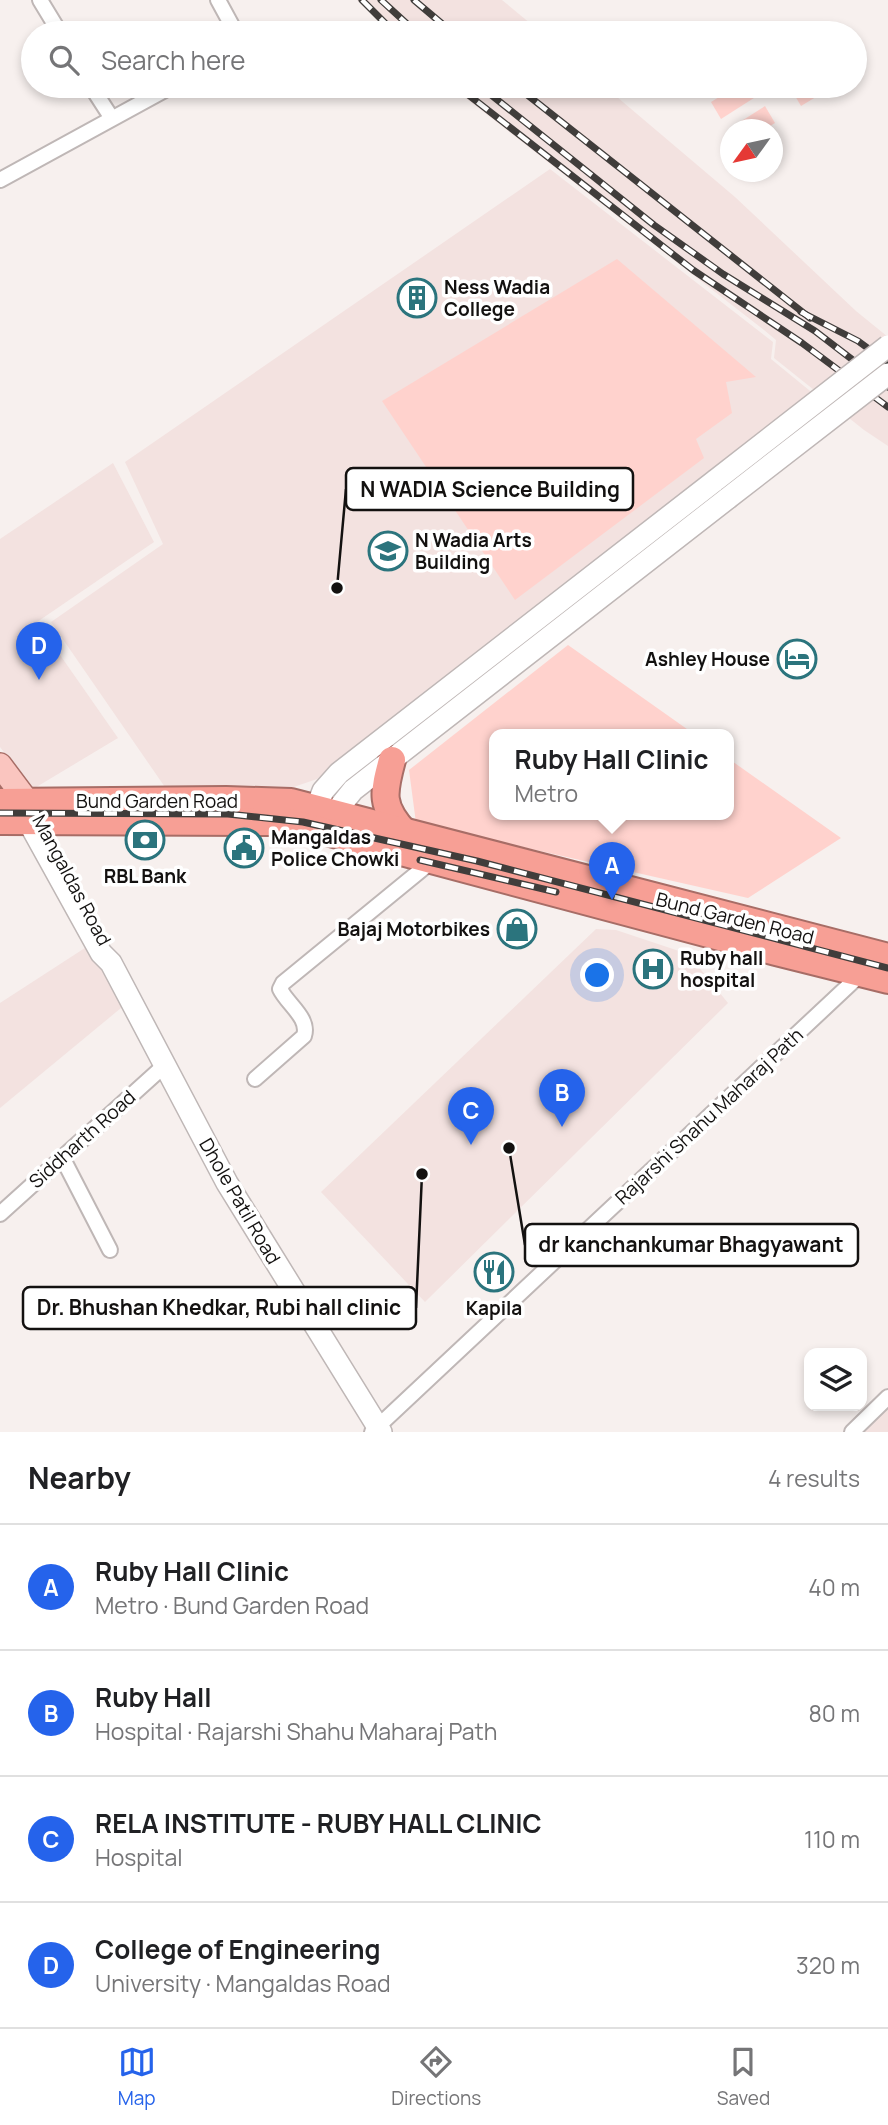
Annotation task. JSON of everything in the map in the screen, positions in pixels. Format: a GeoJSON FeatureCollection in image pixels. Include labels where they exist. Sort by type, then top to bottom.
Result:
{"type":"FeatureCollection","features":[{"type":"Feature","properties":{"kind":"highway"},"geometry":{"type":"LineString","coordinates":[[392,760],[384,790],[386,803],[391,818],[405,833]]}},
{"type":"Feature","properties":{"kind":"highway","name":"Bund Garden Road"},"geometry":{"type":"LineString","coordinates":[[16,808],[262,821],[325,821],[405,833],[434,851],[888,957]]}},
{"type":"Feature","properties":{"kind":"highway","name":"Bund Garden Road"},"geometry":{"type":"LineString","coordinates":[[325,821],[888,980]]}},
{"type":"Feature","properties":{"kind":"main road"},"geometry":{"type":"LineString","coordinates":[[325,821],[323,791],[339,773],[888,346]]}},
{"type":"Feature","properties":{"kind":"main road"},"geometry":{"type":"LineString","coordinates":[[325,821],[353,790],[888,374]]}},
{"type":"Feature","properties":{"kind":"main road","name":"Mangaldas Road"},"geometry":{"type":"LineString","coordinates":[[0,765],[16,808],[110,947],[111,964]]}},
{"type":"Feature","properties":{"kind":"main road","name":"Dhole Patil Road"},"geometry":{"type":"LineString","coordinates":[[111,964],[227,1183],[377,1430]]}},
{"type":"Feature","properties":{"kind":"street"},"geometry":{"type":"LineString","coordinates":[[40,0],[53,21]]}},
{"type":"Feature","properties":{"kind":"street"},"geometry":{"type":"LineString","coordinates":[[218,0],[229,21]]}},
{"type":"Feature","properties":{"kind":"street"},"geometry":{"type":"LineString","coordinates":[[99,98],[111,117]]}},
{"type":"Feature","properties":{"kind":"street"},"geometry":{"type":"LineString","coordinates":[[0,180],[148,98]]}},
{"type":"Feature","properties":{"kind":"street"},"geometry":{"type":"LineString","coordinates":[[255,1079],[304,1036],[306,1030],[304,1023],[282,994],[280,989],[284,983],[434,851]]}},
{"type":"Feature","properties":{"kind":"street","name":"Rajarshi Shahu Maharaj Path"},"geometry":{"type":"LineString","coordinates":[[377,1430],[862,973]]}},
{"type":"Feature","properties":{"kind":"street","name":"Siddharth Road"},"geometry":{"type":"LineString","coordinates":[[0,1213],[165,1065]]}},
{"type":"Feature","properties":{"kind":"street"},"geometry":{"type":"LineString","coordinates":[[62,1157],[110,1250]]}},
{"type":"Feature","properties":{"kind":"street"},"geometry":{"type":"LineString","coordinates":[[852,1432],[888,1397]]}},
{"type":"Feature","properties":{"kind":"shaded area"},"geometry":{"type":"Polygon","coordinates":[[[357,0],[502,0],[527,21],[379,21],[357,0]]]}},
{"type":"Feature","properties":{"kind":"shaded area"},"geometry":{"type":"Polygon","coordinates":[[[465,98],[618,98],[735,197],[856,311],[888,337],[888,446],[774,358],[776,340],[465,98]]]}},
{"type":"Feature","properties":{"kind":"shaded area"},"geometry":{"type":"Polygon","coordinates":[[[718,98],[754,98],[721,119],[711,102],[718,98]]]}},
{"type":"Feature","properties":{"kind":"shaded area"},"geometry":{"type":"Polygon","coordinates":[[[796,98],[814,98],[801,106],[796,98]]]}},
{"type":"Feature","properties":{"kind":"shaded area"},"geometry":{"type":"Polygon","coordinates":[[[765,106],[773,119],[745,119],[765,106]]]}},
{"type":"Feature","properties":{"kind":"shaded area"},"geometry":{"type":"Polygon","coordinates":[[[550,169],[773,342],[771,359],[815,395],[576,574],[317,779],[285,790],[169,793],[51,622],[163,544],[125,462],[550,169]]]}},
{"type":"Feature","properties":{"kind":"shaded area"},"geometry":{"type":"Polygon","coordinates":[[[617,259],[756,377],[726,382],[732,413],[696,439],[704,458],[515,600],[382,401],[617,259]]]}},
{"type":"Feature","properties":{"kind":"shaded area"},"geometry":{"type":"Polygon","coordinates":[[[113,463],[154,542],[37,622],[118,738],[33,789],[0,747],[0,539],[113,463]]]}},
{"type":"Feature","properties":{"kind":"shaded area"},"geometry":{"type":"Polygon","coordinates":[[[568,645],[687,729],[489,729],[489,820],[734,820],[734,763],[841,838],[748,898],[416,823],[409,770],[568,645]]]}},
{"type":"Feature","properties":{"kind":"shaded area"},"geometry":{"type":"Polygon","coordinates":[[[596,929],[616,930],[688,954],[728,1003],[425,1302],[321,1192],[596,929]]]}},
{"type":"Feature","properties":{"kind":"shaded area"},"geometry":{"type":"Polygon","coordinates":[[[88,946],[127,1003],[0,1108],[0,1003],[88,946]]]}},
{"type":"Feature","properties":{"kind":"shaded area"},"geometry":{"type":"Polygon","coordinates":[[[888,1395],[888,1432],[850,1432],[888,1395]]]}},
{"type":"Feature","properties":{"kind":"railway"},"geometry":{"type":"LineString","coordinates":[[362,0],[383,21]]}},
{"type":"Feature","properties":{"kind":"railway"},"geometry":{"type":"LineString","coordinates":[[381,0],[404,21]]}},
{"type":"Feature","properties":{"kind":"railway"},"geometry":{"type":"LineString","coordinates":[[414,0],[439,21]]}},
{"type":"Feature","properties":{"kind":"railway"},"geometry":{"type":"LineString","coordinates":[[472,98],[693,270],[802,343],[888,407]]}},
{"type":"Feature","properties":{"kind":"railway"},"geometry":{"type":"LineString","coordinates":[[495,98],[654,225],[723,274],[815,331],[888,387]]}},
{"type":"Feature","properties":{"kind":"railway"},"geometry":{"type":"LineString","coordinates":[[531,98],[810,318]]}},
{"type":"Feature","properties":{"kind":"railway"},"geometry":{"type":"LineString","coordinates":[[801,312],[858,341],[888,363]]}},
{"type":"Feature","properties":{"kind":"railway"},"geometry":{"type":"LineString","coordinates":[[0,813],[228,814],[303,822],[477,861],[888,968]]}},
{"type":"Feature","properties":{"kind":"railway"},"geometry":{"type":"LineString","coordinates":[[420,860],[556,892]]}},
{"type":"Feature","properties":{"kind":"place","name":"Ness Wadia College"},"geometry":{"type":"Point","coordinates":[417,298]}},
{"type":"Feature","properties":{"kind":"place","name":"N Wadia Arts Building"},"geometry":{"type":"Point","coordinates":[388,551]}},
{"type":"Feature","properties":{"kind":"place","name":"N WADIA Science Building"},"geometry":{"type":"Point","coordinates":[337,588]}},
{"type":"Feature","properties":{"kind":"place","name":"Ashley House"},"geometry":{"type":"Point","coordinates":[797,659]}},
{"type":"Feature","properties":{"kind":"place","name":"College of Engineering"},"geometry":{"type":"Point","coordinates":[39,680]}},
{"type":"Feature","properties":{"kind":"place","name":"RBL Bank"},"geometry":{"type":"Point","coordinates":[145,840]}},
{"type":"Feature","properties":{"kind":"place","name":"Mangaldas Police Chowki"},"geometry":{"type":"Point","coordinates":[244,848]}},
{"type":"Feature","properties":{"kind":"place","name":"Ruby Hall Clinic"},"geometry":{"type":"Point","coordinates":[612,900]}},
{"type":"Feature","properties":{"kind":"place","name":"Bajaj Motorbikes"},"geometry":{"type":"Point","coordinates":[517,929]}},
{"type":"Feature","properties":{"kind":"place","name":"Ruby hall hospital"},"geometry":{"type":"Point","coordinates":[653,969]}},
{"type":"Feature","properties":{"kind":"place","name":"Ruby Hall"},"geometry":{"type":"Point","coordinates":[562,1127]}},
{"type":"Feature","properties":{"kind":"place","name":"RELA INSTITUTE - RUBY HALL CLINIC"},"geometry":{"type":"Point","coordinates":[471,1145]}},
{"type":"Feature","properties":{"kind":"place","name":"dr kanchankumar Bhagyawant"},"geometry":{"type":"Point","coordinates":[509,1148]}},
{"type":"Feature","properties":{"kind":"place","name":"Dr. Bhushan Khedkar, Rubi hall clinic"},"geometry":{"type":"Point","coordinates":[422,1174]}},
{"type":"Feature","properties":{"kind":"place","name":"Kapila"},"geometry":{"type":"Point","coordinates":[494,1272]}}]}
